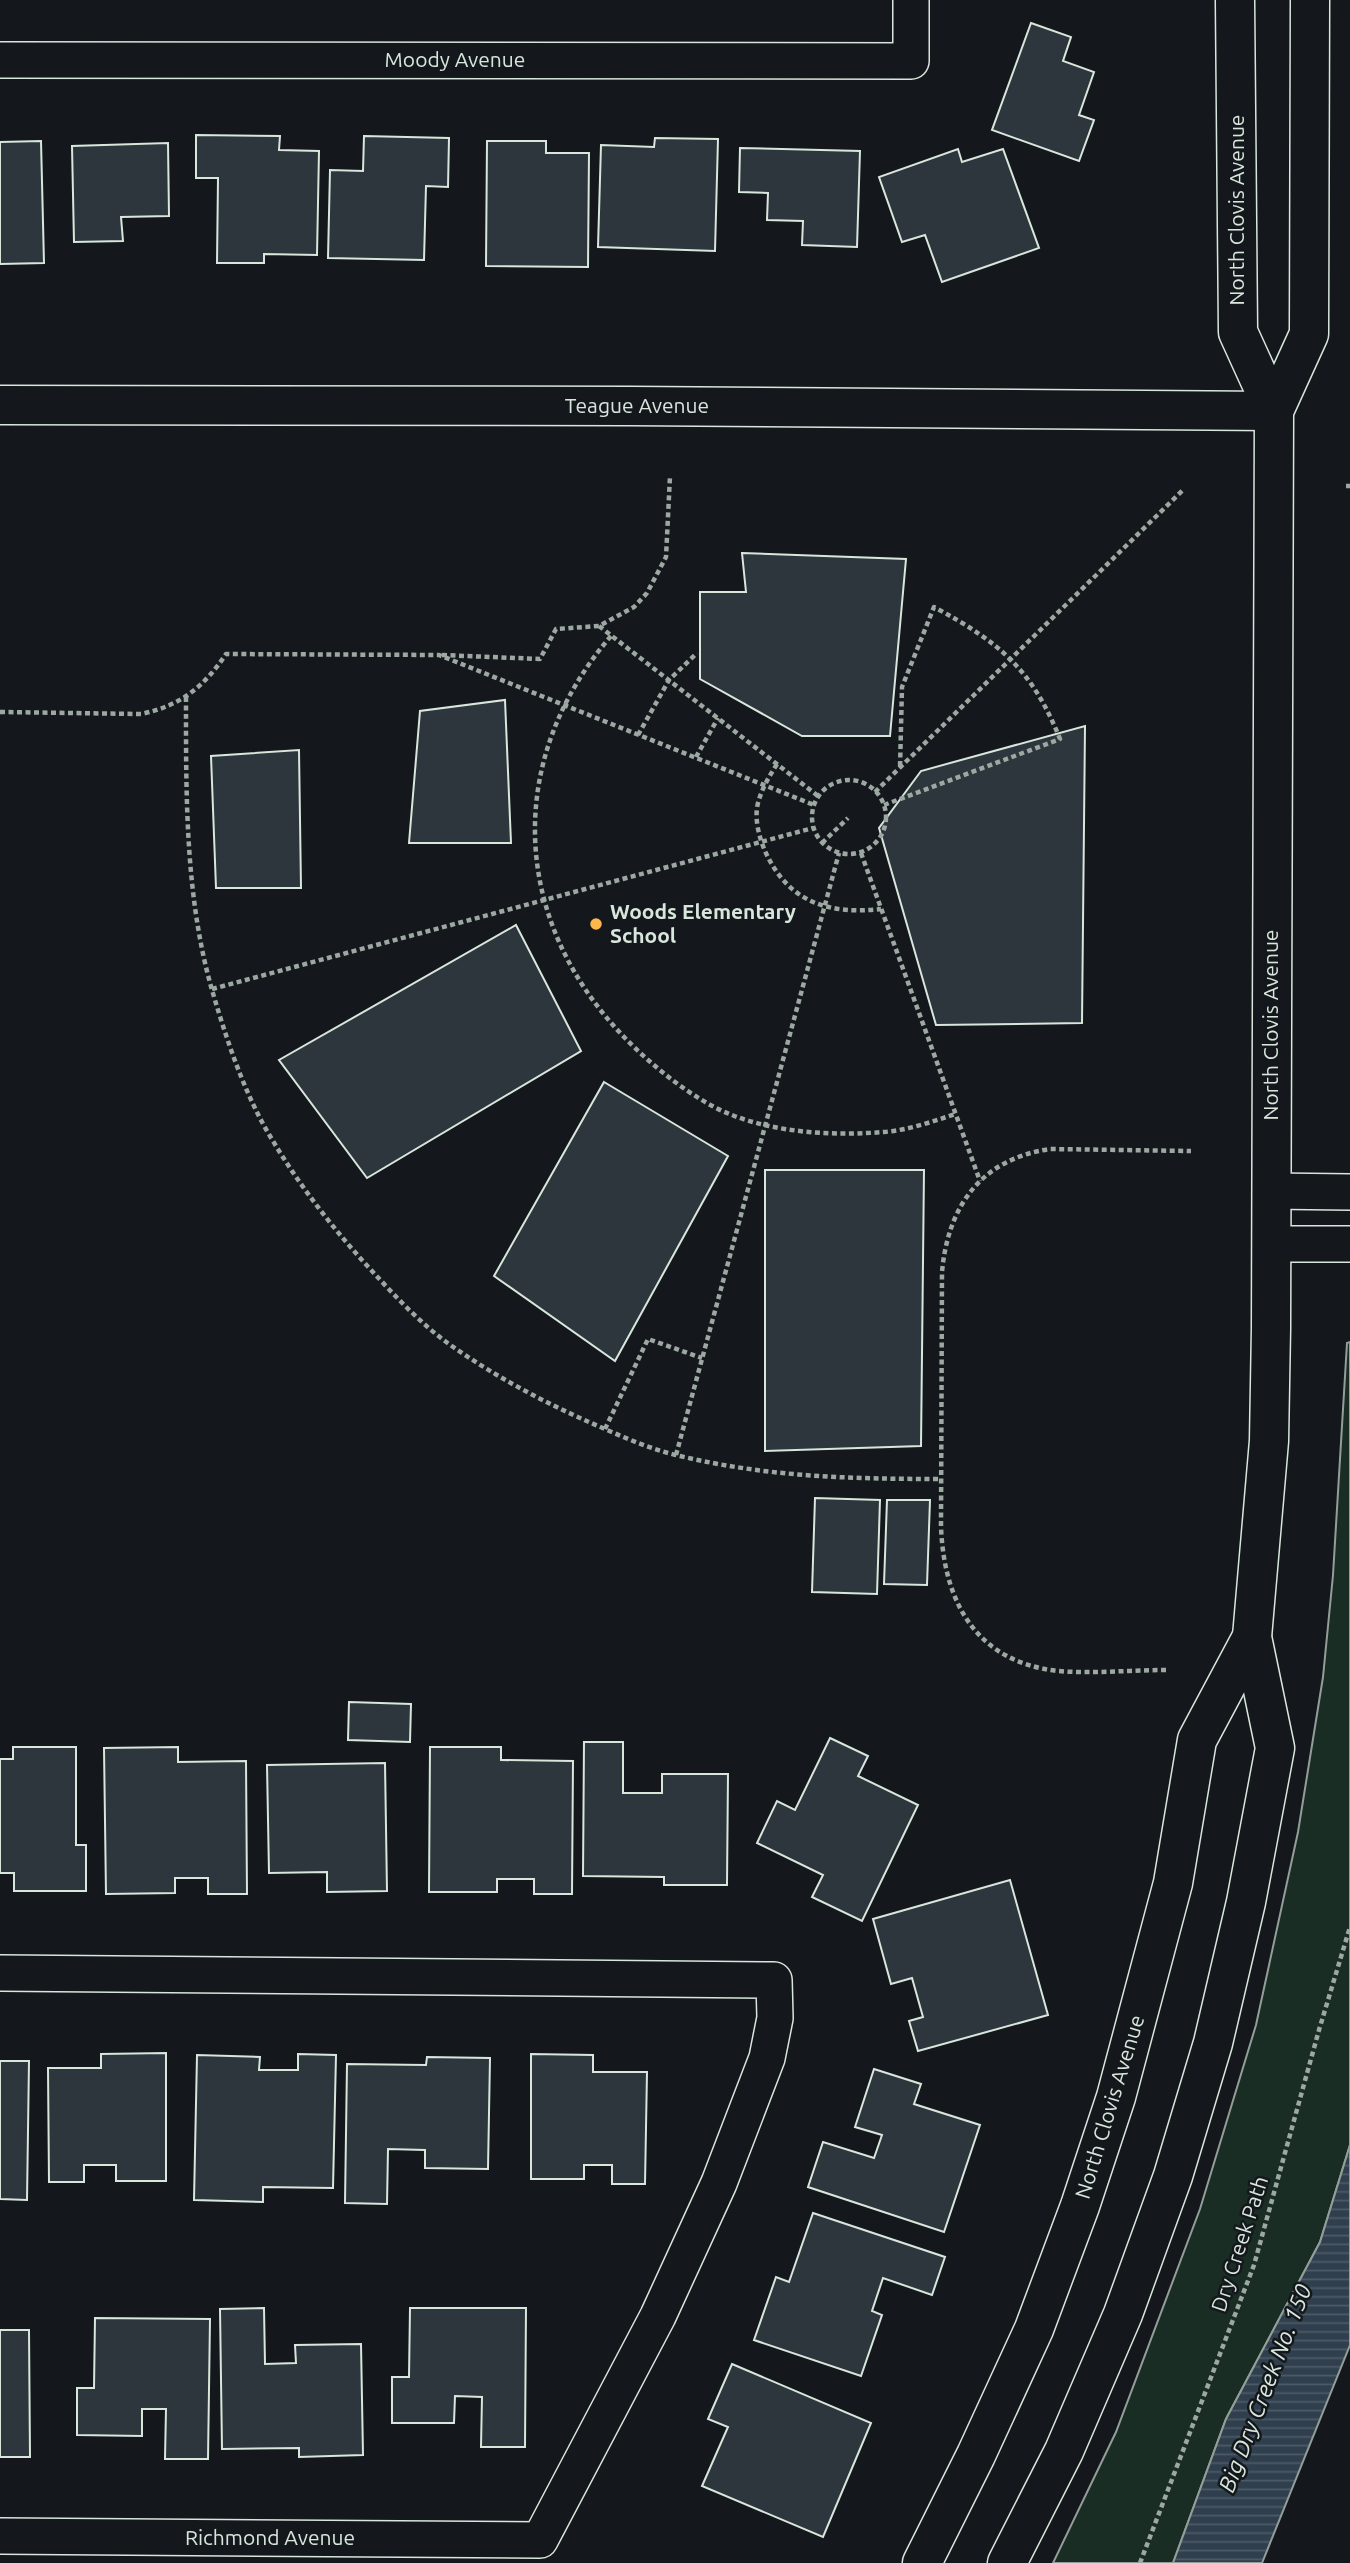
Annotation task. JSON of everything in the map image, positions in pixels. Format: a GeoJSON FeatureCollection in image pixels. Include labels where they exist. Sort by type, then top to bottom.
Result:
{"type":"FeatureCollection","features":[{"type":"Feature","properties":{"kind":"main road","name":"North Clovis Avenue"},"geometry":{"type":"LineString","coordinates":[[1236,0],[1238,332],[1274,411]]}},
{"type":"Feature","properties":{"kind":"main road","name":"North Clovis Avenue"},"geometry":{"type":"LineString","coordinates":[[1007,2563],[1064,2451],[1123,2314],[1173,2176],[1213,2043],[1246,1902],[1275,1748],[1252,1637],[1269,1441],[1274,411],[1309,334],[1310,0]]}},
{"type":"Feature","properties":{"kind":"main road","name":"Teague Avenue"},"geometry":{"type":"LineString","coordinates":[[0,405],[1274,411]]}},
{"type":"Feature","properties":{"kind":"main road","name":"North Clovis Avenue"},"geometry":{"type":"LineString","coordinates":[[922,2563],[1034,2329],[1080,2206],[1116,2096],[1167,1908],[1198,1740],[1252,1637]]}},
{"type":"Feature","properties":{"kind":"street","name":"Moody Avenue"},"geometry":{"type":"LineString","coordinates":[[0,60],[911,61],[911,0]]}},
{"type":"Feature","properties":{"kind":"street"},"geometry":{"type":"LineString","coordinates":[[1271,1191],[1350,1192]]}},
{"type":"Feature","properties":{"kind":"street"},"geometry":{"type":"LineString","coordinates":[[1271,1244],[1350,1244]]}},
{"type":"Feature","properties":{"kind":"street","name":"Richmond Avenue"},"geometry":{"type":"LineString","coordinates":[[0,1973],[774,1980],[775,2018],[767,2058],[719,2183],[658,2316],[540,2540],[0,2536]]}},
{"type":"Feature","properties":{"kind":"path"},"geometry":{"type":"LineString","coordinates":[[0,712],[141,713],[161,710],[186,697],[209,678],[226,654],[439,655],[540,659],[556,629],[598,626],[634,607],[647,593],[666,557],[670,476]]}},
{"type":"Feature","properties":{"kind":"path"},"geometry":{"type":"LineString","coordinates":[[875,792],[1184,489]]}},
{"type":"Feature","properties":{"kind":"path"},"geometry":{"type":"LineString","coordinates":[[884,805],[1060,739],[1043,700],[1012,659],[989,639],[934,607],[902,687],[900,768]]}},
{"type":"Feature","properties":{"kind":"path"},"geometry":{"type":"LineString","coordinates":[[598,626],[818,796]]}},
{"type":"Feature","properties":{"kind":"path"},"geometry":{"type":"LineString","coordinates":[[611,636],[595,654],[564,705],[544,755],[536,805],[536,858],[545,900],[565,958],[596,1007],[657,1069],[730,1114],[800,1131],[885,1132],[918,1126],[956,1114]]}},
{"type":"Feature","properties":{"kind":"path"},"geometry":{"type":"LineString","coordinates":[[638,734],[669,680],[697,653]]}},
{"type":"Feature","properties":{"kind":"path"},"geometry":{"type":"LineString","coordinates":[[439,655],[814,805]]}},
{"type":"Feature","properties":{"kind":"path"},"geometry":{"type":"LineString","coordinates":[[186,697],[186,772],[196,918],[212,989],[242,1076],[271,1139],[308,1193],[345,1242],[393,1293],[446,1342],[496,1375],[560,1409],[676,1455],[769,1473],[832,1479],[941,1479]]}},
{"type":"Feature","properties":{"kind":"path"},"geometry":{"type":"LineString","coordinates":[[696,758],[718,718]]}},
{"type":"Feature","properties":{"kind":"path"},"geometry":{"type":"LineString","coordinates":[[777,764],[764,785],[757,805],[761,842],[775,872],[800,895],[825,905],[862,911],[881,909]]}},
{"type":"Feature","properties":{"kind":"path"},"geometry":{"type":"LineString","coordinates":[[849,780],[861,782],[875,792],[884,805],[886,817],[880,838],[861,853],[839,853],[822,843],[813,828],[811,817],[814,805],[827,786],[849,780]]}},
{"type":"Feature","properties":{"kind":"path"},"geometry":{"type":"LineString","coordinates":[[822,843],[848,818]]}},
{"type":"Feature","properties":{"kind":"path"},"geometry":{"type":"LineString","coordinates":[[212,989],[813,828]]}},
{"type":"Feature","properties":{"kind":"path"},"geometry":{"type":"LineString","coordinates":[[676,1455],[839,853]]}},
{"type":"Feature","properties":{"kind":"path"},"geometry":{"type":"LineString","coordinates":[[861,853],[980,1181]]}},
{"type":"Feature","properties":{"kind":"path"},"geometry":{"type":"LineString","coordinates":[[1166,1670],[1058,1671],[1032,1665],[1006,1656],[987,1643],[956,1603],[947,1579],[942,1551],[942,1272],[945,1243],[952,1221],[980,1181],[1005,1162],[1027,1152],[1050,1149],[1191,1151]]}},
{"type":"Feature","properties":{"kind":"path"},"geometry":{"type":"LineString","coordinates":[[606,1429],[648,1339],[702,1358]]}},
{"type":"Feature","properties":{"kind":"path","name":"Dry Creek Path"},"geometry":{"type":"LineString","coordinates":[[1140,2563],[1254,2265],[1350,1927]]}},
{"type":"Feature","properties":{"kind":"green space"},"geometry":{"type":"Polygon","coordinates":[[[1350,1342],[1350,2145],[1320,2242],[1226,2419],[1173,2563],[1053,2563],[1116,2432],[1200,2209],[1256,2025],[1298,1832],[1323,1677],[1333,1575],[1347,1343],[1350,1342]]]}},
{"type":"Feature","properties":{"kind":"water","name":"Big Dry Creek No. 150"},"geometry":{"type":"Polygon","coordinates":[[[1350,2145],[1350,2345],[1262,2563],[1173,2563],[1226,2419],[1320,2242],[1350,2145]]]}},
{"type":"Feature","properties":{"kind":"building"},"geometry":{"type":"Polygon","coordinates":[[[1031,23],[1071,37],[1063,61],[1094,72],[1079,115],[1094,120],[1079,161],[992,130],[1031,23]]]}},
{"type":"Feature","properties":{"kind":"building"},"geometry":{"type":"Polygon","coordinates":[[[196,135],[280,136],[279,150],[319,151],[317,255],[264,254],[264,263],[217,263],[218,178],[196,178],[196,135]]]}},
{"type":"Feature","properties":{"kind":"building"},"geometry":{"type":"Polygon","coordinates":[[[364,136],[449,138],[448,187],[426,186],[424,260],[328,258],[330,170],[363,171],[364,136]]]}},
{"type":"Feature","properties":{"kind":"building"},"geometry":{"type":"Polygon","coordinates":[[[655,138],[718,139],[715,251],[598,247],[601,145],[654,147],[655,138]]]}},
{"type":"Feature","properties":{"kind":"building"},"geometry":{"type":"Polygon","coordinates":[[[41,141],[44,263],[0,264],[0,142],[41,141]]]}},
{"type":"Feature","properties":{"kind":"building"},"geometry":{"type":"Polygon","coordinates":[[[487,141],[546,141],[546,153],[589,153],[588,267],[486,266],[487,141]]]}},
{"type":"Feature","properties":{"kind":"building"},"geometry":{"type":"Polygon","coordinates":[[[168,143],[169,216],[121,217],[123,241],[74,242],[72,146],[168,143]]]}},
{"type":"Feature","properties":{"kind":"building"},"geometry":{"type":"Polygon","coordinates":[[[740,148],[860,151],[857,247],[802,245],[803,221],[767,220],[768,193],[739,192],[740,148]]]}},
{"type":"Feature","properties":{"kind":"building"},"geometry":{"type":"Polygon","coordinates":[[[958,149],[962,162],[1003,149],[1039,248],[942,282],[925,235],[902,242],[879,177],[958,149]]]}},
{"type":"Feature","properties":{"kind":"building"},"geometry":{"type":"Polygon","coordinates":[[[742,553],[906,559],[890,736],[802,736],[700,679],[700,592],[746,592],[742,553]]]}},
{"type":"Feature","properties":{"kind":"building"},"geometry":{"type":"Polygon","coordinates":[[[505,700],[511,843],[409,843],[420,711],[505,700]]]}},
{"type":"Feature","properties":{"kind":"building"},"geometry":{"type":"Polygon","coordinates":[[[1085,726],[1082,1023],[936,1025],[879,828],[921,771],[1085,726]]]}},
{"type":"Feature","properties":{"kind":"building"},"geometry":{"type":"Polygon","coordinates":[[[299,750],[301,888],[216,888],[211,756],[299,750]]]}},
{"type":"Feature","properties":{"kind":"building"},"geometry":{"type":"Polygon","coordinates":[[[516,925],[581,1051],[367,1178],[279,1060],[516,925]]]}},
{"type":"Feature","properties":{"kind":"building"},"geometry":{"type":"Polygon","coordinates":[[[604,1082],[728,1156],[615,1361],[494,1276],[604,1082]]]}},
{"type":"Feature","properties":{"kind":"building"},"geometry":{"type":"Polygon","coordinates":[[[765,1170],[924,1170],[921,1446],[765,1451],[765,1170]]]}},
{"type":"Feature","properties":{"kind":"building"},"geometry":{"type":"Polygon","coordinates":[[[815,1498],[880,1500],[877,1594],[812,1592],[815,1498]]]}},
{"type":"Feature","properties":{"kind":"building"},"geometry":{"type":"Polygon","coordinates":[[[887,1500],[930,1500],[927,1585],[884,1584],[887,1500]]]}},
{"type":"Feature","properties":{"kind":"building"},"geometry":{"type":"Polygon","coordinates":[[[349,1702],[411,1704],[410,1742],[348,1740],[349,1702]]]}},
{"type":"Feature","properties":{"kind":"building"},"geometry":{"type":"Polygon","coordinates":[[[830,1738],[868,1756],[858,1776],[918,1805],[862,1921],[812,1897],[823,1875],[757,1843],[777,1801],[795,1810],[830,1738]]]}},
{"type":"Feature","properties":{"kind":"building"},"geometry":{"type":"Polygon","coordinates":[[[584,1742],[623,1742],[623,1793],[662,1793],[662,1774],[728,1774],[727,1885],[664,1885],[664,1877],[583,1876],[584,1742]]]}},
{"type":"Feature","properties":{"kind":"building"},"geometry":{"type":"Polygon","coordinates":[[[13,1747],[76,1747],[76,1845],[86,1845],[86,1891],[14,1891],[14,1873],[0,1873],[0,1759],[13,1759],[13,1747]]]}},
{"type":"Feature","properties":{"kind":"building"},"geometry":{"type":"Polygon","coordinates":[[[178,1747],[178,1762],[246,1761],[247,1894],[208,1894],[208,1878],[175,1878],[175,1893],[106,1894],[104,1748],[178,1747]]]}},
{"type":"Feature","properties":{"kind":"building"},"geometry":{"type":"Polygon","coordinates":[[[430,1747],[501,1747],[501,1760],[573,1761],[572,1894],[534,1894],[534,1879],[497,1879],[497,1892],[429,1892],[430,1747]]]}},
{"type":"Feature","properties":{"kind":"building"},"geometry":{"type":"Polygon","coordinates":[[[385,1763],[387,1891],[327,1892],[327,1872],[269,1873],[267,1765],[385,1763]]]}},
{"type":"Feature","properties":{"kind":"building"},"geometry":{"type":"Polygon","coordinates":[[[1010,1880],[1048,2015],[918,2051],[909,2021],[923,2017],[912,1978],[891,1984],[873,1919],[1010,1880]]]}},
{"type":"Feature","properties":{"kind":"building"},"geometry":{"type":"Polygon","coordinates":[[[166,2053],[166,2181],[116,2181],[116,2165],[84,2165],[84,2182],[49,2182],[48,2068],[101,2068],[101,2054],[166,2053]]]}},
{"type":"Feature","properties":{"kind":"building"},"geometry":{"type":"Polygon","coordinates":[[[298,2054],[336,2055],[333,2188],[263,2187],[263,2202],[194,2200],[197,2055],[260,2057],[259,2070],[298,2070],[298,2054]]]}},
{"type":"Feature","properties":{"kind":"building"},"geometry":{"type":"Polygon","coordinates":[[[531,2054],[593,2055],[593,2072],[647,2072],[645,2184],[612,2184],[612,2165],[584,2165],[584,2179],[531,2179],[531,2054]]]}},
{"type":"Feature","properties":{"kind":"building"},"geometry":{"type":"Polygon","coordinates":[[[427,2057],[490,2058],[488,2169],[425,2168],[425,2150],[388,2149],[387,2204],[345,2203],[347,2064],[426,2065],[427,2057]]]}},
{"type":"Feature","properties":{"kind":"building"},"geometry":{"type":"Polygon","coordinates":[[[0,2061],[29,2061],[27,2200],[0,2199],[0,2061]]]}},
{"type":"Feature","properties":{"kind":"building"},"geometry":{"type":"Polygon","coordinates":[[[874,2069],[921,2084],[914,2104],[980,2125],[944,2232],[808,2187],[823,2142],[874,2158],[882,2135],[855,2127],[874,2069]]]}},
{"type":"Feature","properties":{"kind":"building"},"geometry":{"type":"Polygon","coordinates":[[[813,2213],[945,2257],[932,2295],[883,2278],[872,2311],[882,2315],[861,2376],[754,2340],[776,2277],[789,2282],[813,2213]]]}},
{"type":"Feature","properties":{"kind":"building"},"geometry":{"type":"Polygon","coordinates":[[[264,2308],[265,2364],[296,2363],[295,2345],[361,2344],[363,2455],[299,2457],[299,2448],[222,2449],[220,2309],[264,2308]]]}},
{"type":"Feature","properties":{"kind":"building"},"geometry":{"type":"Polygon","coordinates":[[[410,2308],[526,2308],[525,2447],[481,2447],[482,2397],[455,2396],[454,2423],[392,2423],[392,2377],[409,2377],[410,2308]]]}},
{"type":"Feature","properties":{"kind":"building"},"geometry":{"type":"Polygon","coordinates":[[[95,2318],[210,2319],[208,2459],[165,2459],[166,2409],[142,2409],[142,2436],[77,2435],[77,2388],[94,2388],[95,2318]]]}},
{"type":"Feature","properties":{"kind":"building"},"geometry":{"type":"Polygon","coordinates":[[[0,2330],[29,2330],[30,2457],[0,2457],[0,2330]]]}},
{"type":"Feature","properties":{"kind":"building"},"geometry":{"type":"Polygon","coordinates":[[[732,2364],[871,2423],[823,2537],[702,2486],[728,2427],[708,2419],[732,2364]]]}},
{"type":"Feature","properties":{"kind":"place","name":"Woods Elementary School"},"geometry":{"type":"Point","coordinates":[596,924]}}]}
